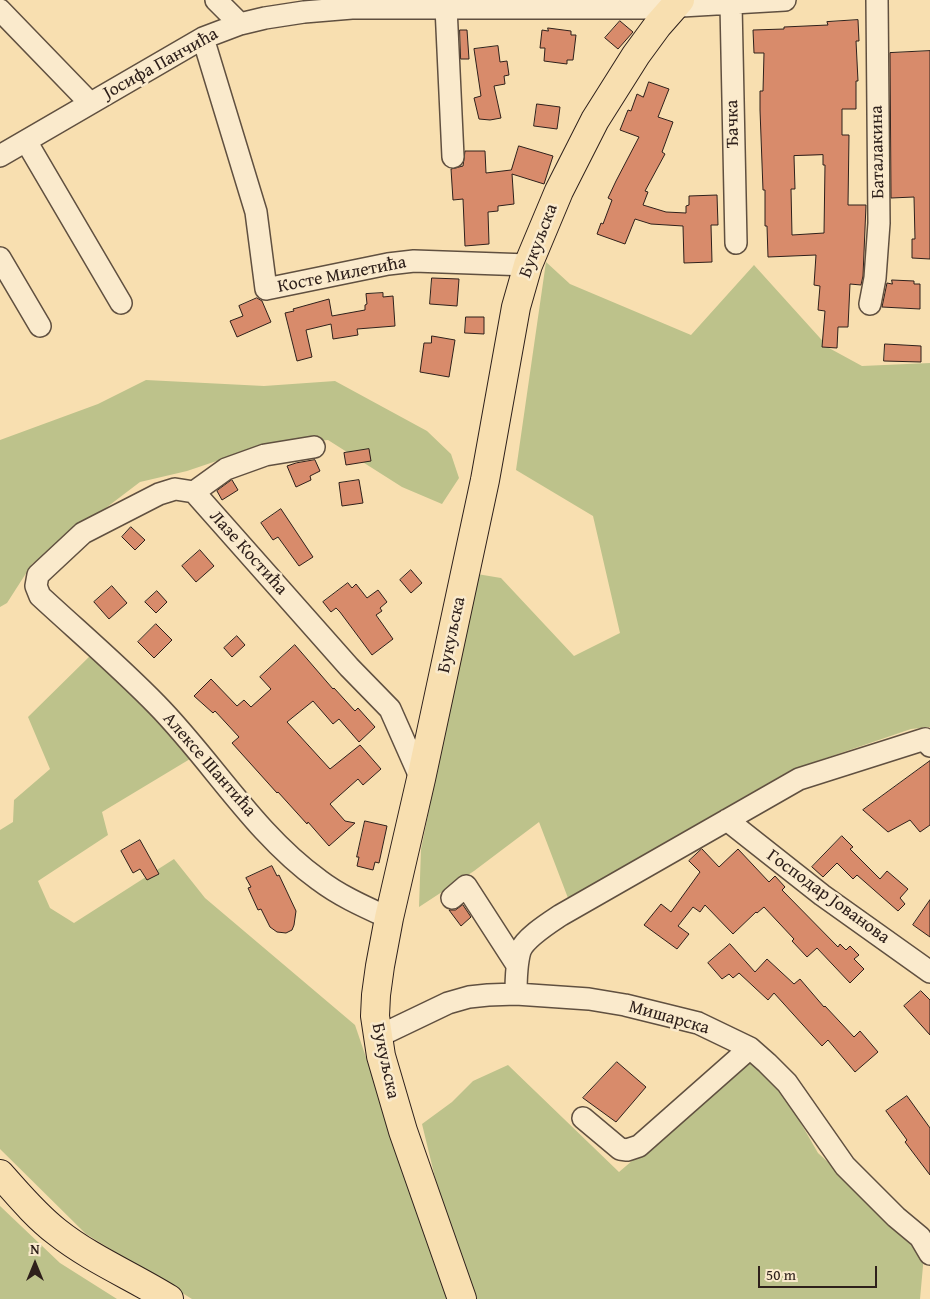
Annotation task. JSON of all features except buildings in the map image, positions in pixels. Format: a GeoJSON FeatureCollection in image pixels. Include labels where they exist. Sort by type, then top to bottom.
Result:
{"type":"FeatureCollection","features":[{"type":"Feature","properties":{"kind":"main road","name":"Букуљска"},"geometry":{"type":"LineString","coordinates":[[462,1299],[391,1092],[377,1037],[376,995],[389,918],[485,480],[516,307],[528,265],[559,191],[595,120],[636,55],[677,4]]}},
{"type":"Feature","properties":{"kind":"main road"},"geometry":{"type":"LineString","coordinates":[[0,1174],[27,1204],[62,1236],[125,1275],[169,1299]]}},
{"type":"Feature","properties":{"kind":"street"},"geometry":{"type":"LineString","coordinates":[[216,0],[240,24]]}},
{"type":"Feature","properties":{"kind":"street","name":"Јосифа Панчића"},"geometry":{"type":"LineString","coordinates":[[0,156],[203,38],[240,24],[304,12],[352,8],[731,4],[785,0]]}},
{"type":"Feature","properties":{"kind":"street","name":"Баталакина"},"geometry":{"type":"LineString","coordinates":[[870,304],[876,278],[879,223],[877,0]]}},
{"type":"Feature","properties":{"kind":"street","name":"Ђачка"},"geometry":{"type":"LineString","coordinates":[[731,4],[736,243]]}},
{"type":"Feature","properties":{"kind":"street"},"geometry":{"type":"LineString","coordinates":[[446,7],[453,157]]}},
{"type":"Feature","properties":{"kind":"street"},"geometry":{"type":"LineString","coordinates":[[0,10],[90,103]]}},
{"type":"Feature","properties":{"kind":"street","name":"Косте Милетића"},"geometry":{"type":"LineString","coordinates":[[203,38],[256,212],[266,289],[388,264],[414,261],[528,265]]}},
{"type":"Feature","properties":{"kind":"street"},"geometry":{"type":"LineString","coordinates":[[26,141],[121,303]]}},
{"type":"Feature","properties":{"kind":"street"},"geometry":{"type":"LineString","coordinates":[[0,258],[40,326]]}},
{"type":"Feature","properties":{"kind":"street"},"geometry":{"type":"LineString","coordinates":[[194,492],[226,469],[265,455],[314,447]]}},
{"type":"Feature","properties":{"kind":"street","name":"Алексе Шантића"},"geometry":{"type":"LineString","coordinates":[[194,492],[175,490],[159,494],[83,533],[38,575],[36,586],[40,596],[157,705],[261,827],[298,863],[330,888],[389,918]]}},
{"type":"Feature","properties":{"kind":"street","name":"Лазе Костића"},"geometry":{"type":"LineString","coordinates":[[194,492],[349,667],[390,709],[421,779]]}},
{"type":"Feature","properties":{"kind":"street"},"geometry":{"type":"LineString","coordinates":[[516,994],[517,965],[521,949],[532,937],[561,915],[800,779],[927,742]]}},
{"type":"Feature","properties":{"kind":"street","name":"Господар Јованова"},"geometry":{"type":"LineString","coordinates":[[727,820],[822,895],[930,972]]}},
{"type":"Feature","properties":{"kind":"street"},"geometry":{"type":"LineString","coordinates":[[452,898],[466,886],[517,965]]}},
{"type":"Feature","properties":{"kind":"street","name":"Мишарска"},"geometry":{"type":"LineString","coordinates":[[377,1037],[453,1002],[469,997],[516,994],[589,999],[625,1005],[698,1023],[750,1048],[767,1062],[787,1083],[845,1166],[896,1217],[920,1237],[930,1254]]}},
{"type":"Feature","properties":{"kind":"street"},"geometry":{"type":"LineString","coordinates":[[583,1118],[620,1149],[627,1150],[639,1146],[750,1048]]}},
{"type":"Feature","properties":{"kind":"green space"},"geometry":{"type":"Polygon","coordinates":[[[546,262],[570,284],[691,335],[754,265],[829,348],[862,366],[930,363],[930,727],[911,729],[791,770],[568,898],[539,822],[474,871],[419,907],[421,849],[477,574],[501,578],[574,656],[620,633],[593,516],[516,470],[546,262]]]}},
{"type":"Feature","properties":{"kind":"green space"},"geometry":{"type":"Polygon","coordinates":[[[146,380],[264,386],[335,381],[427,431],[451,454],[459,478],[442,504],[402,487],[328,440],[261,446],[187,471],[140,482],[32,564],[7,603],[0,607],[0,440],[98,404],[146,380]]]}},
{"type":"Feature","properties":{"kind":"green space"},"geometry":{"type":"Polygon","coordinates":[[[92,654],[149,706],[190,759],[102,812],[108,835],[38,881],[50,908],[74,923],[174,859],[205,898],[355,1025],[425,1231],[447,1227],[422,1124],[452,1102],[473,1081],[508,1065],[619,1172],[750,1060],[780,1087],[818,1153],[890,1219],[924,1255],[920,1299],[192,1299],[86,1234],[0,1149],[0,830],[13,822],[14,800],[50,769],[28,717],[92,654]]]}},
{"type":"Feature","properties":{"kind":"green space"},"geometry":{"type":"Polygon","coordinates":[[[0,1206],[60,1263],[117,1299],[0,1299],[0,1206]]]}}]}
